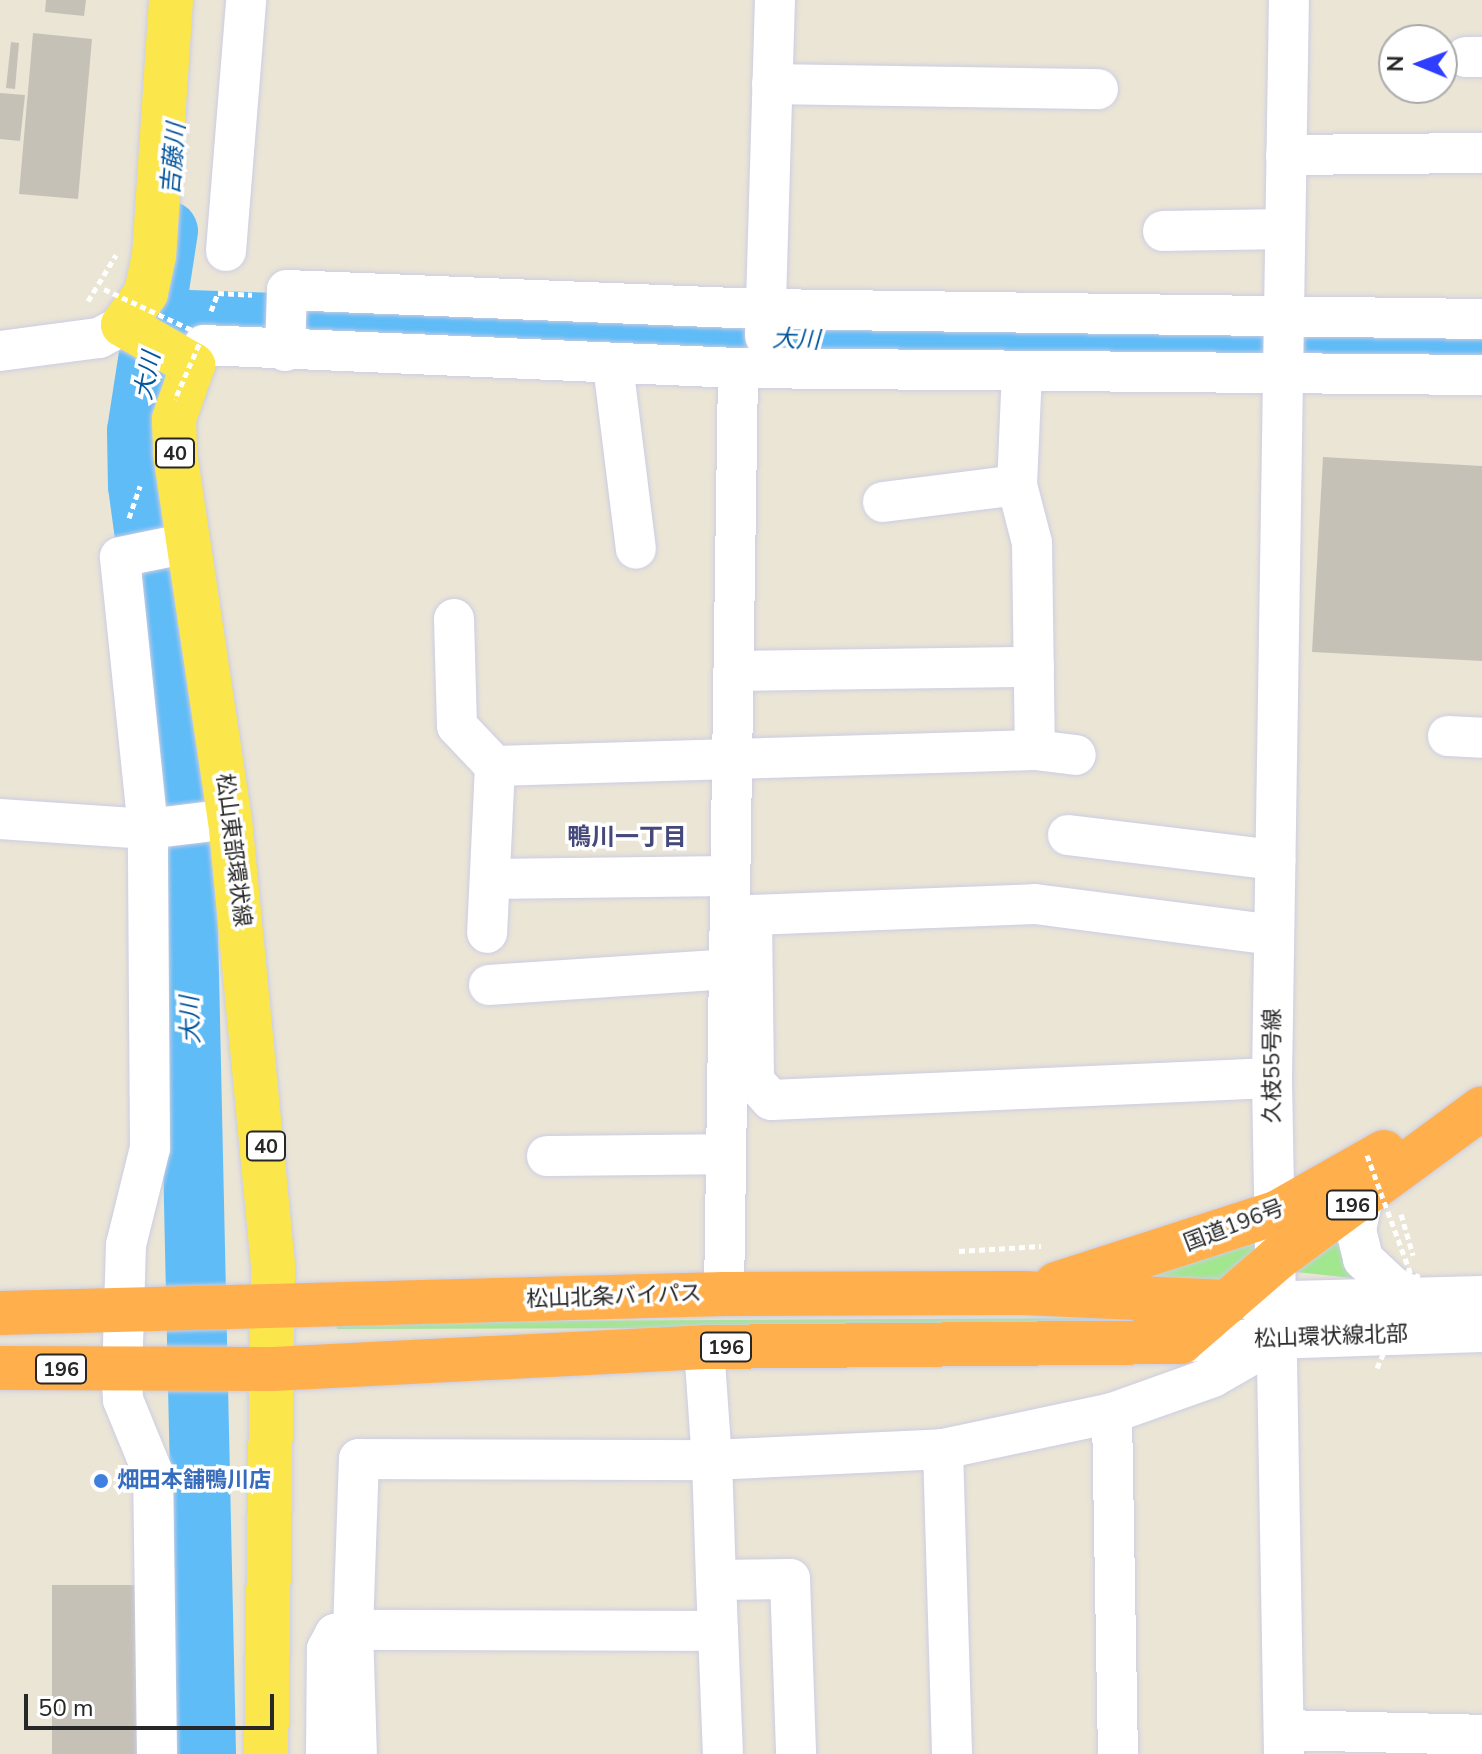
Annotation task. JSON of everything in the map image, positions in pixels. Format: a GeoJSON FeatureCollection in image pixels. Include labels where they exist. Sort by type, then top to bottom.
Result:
{"type":"FeatureCollection","features":[{"type":"Feature","properties":{"kind":"highway","name":"国道196号"},"geometry":{"type":"LineString","coordinates":[[1023,1293],[1128,1266],[1276,1213],[1410,1138],[1480,1110]]}},
{"type":"Feature","properties":{"kind":"highway","name":"国道196号"},"geometry":{"type":"LineString","coordinates":[[1181,1342],[1278,1258],[1480,1110]]}},
{"type":"Feature","properties":{"kind":"highway","name":"松山北条バイパス"},"geometry":{"type":"LineString","coordinates":[[0,1313],[724,1294],[1023,1293],[1228,1302]]}},
{"type":"Feature","properties":{"kind":"highway","name":"196"},"geometry":{"type":"LineString","coordinates":[[0,1368],[273,1369],[704,1347],[1181,1342]]}},
{"type":"Feature","properties":{"kind":"main road"},"geometry":{"type":"LineString","coordinates":[[171,0],[154,255],[146,293],[123,316],[183,374]]}},
{"type":"Feature","properties":{"kind":"main road","name":"松山東部環状線"},"geometry":{"type":"LineString","coordinates":[[183,374],[174,419],[181,544],[264,1111],[275,1306],[266,1754]]}},
{"type":"Feature","properties":{"kind":"street"},"geometry":{"type":"LineString","coordinates":[[226,251],[246,0]]}},
{"type":"Feature","properties":{"kind":"street"},"geometry":{"type":"LineString","coordinates":[[724,1294],[734,671],[760,344],[775,0]]}},
{"type":"Feature","properties":{"kind":"street","name":"久枝55号線"},"geometry":{"type":"LineString","coordinates":[[1284,1742],[1280,1320],[1272,1078],[1289,0]]}},
{"type":"Feature","properties":{"kind":"street"},"geometry":{"type":"LineString","coordinates":[[772,84],[913,102],[1098,89]]}},
{"type":"Feature","properties":{"kind":"street"},"geometry":{"type":"LineString","coordinates":[[1286,155],[1482,153]]}},
{"type":"Feature","properties":{"kind":"street"},"geometry":{"type":"LineString","coordinates":[[1163,231],[1285,229]]}},
{"type":"Feature","properties":{"kind":"street"},"geometry":{"type":"LineString","coordinates":[[285,351],[274,293],[1022,371],[1282,378],[1482,375]]}},
{"type":"Feature","properties":{"kind":"street"},"geometry":{"type":"LineString","coordinates":[[0,351],[99,338],[123,316]]}},
{"type":"Feature","properties":{"kind":"street"},"geometry":{"type":"LineString","coordinates":[[183,374],[204,345],[613,365],[760,344],[1283,320],[1482,319]]}},
{"type":"Feature","properties":{"kind":"street"},"geometry":{"type":"LineString","coordinates":[[613,365],[636,549]]}},
{"type":"Feature","properties":{"kind":"street"},"geometry":{"type":"LineString","coordinates":[[1022,371],[1017,485],[1032,543],[1035,750]]}},
{"type":"Feature","properties":{"kind":"street"},"geometry":{"type":"LineString","coordinates":[[883,502],[1017,485]]}},
{"type":"Feature","properties":{"kind":"street"},"geometry":{"type":"LineString","coordinates":[[157,1754],[153,1473],[123,1400],[122,1369],[126,1245],[150,1148],[154,828],[120,557],[131,551],[181,544]]}},
{"type":"Feature","properties":{"kind":"street"},"geometry":{"type":"LineString","coordinates":[[454,619],[457,726],[495,766],[487,933]]}},
{"type":"Feature","properties":{"kind":"street"},"geometry":{"type":"LineString","coordinates":[[734,671],[1034,667]]}},
{"type":"Feature","properties":{"kind":"street"},"geometry":{"type":"LineString","coordinates":[[495,766],[1035,750],[1076,755]]}},
{"type":"Feature","properties":{"kind":"street"},"geometry":{"type":"LineString","coordinates":[[0,819],[154,828],[221,821]]}},
{"type":"Feature","properties":{"kind":"street"},"geometry":{"type":"LineString","coordinates":[[1068,835],[1275,860]]}},
{"type":"Feature","properties":{"kind":"street"},"geometry":{"type":"LineString","coordinates":[[490,879],[729,876]]}},
{"type":"Feature","properties":{"kind":"street"},"geometry":{"type":"LineString","coordinates":[[1272,1078],[771,1100],[754,1081],[752,915],[1035,904],[1273,935]]}},
{"type":"Feature","properties":{"kind":"street"},"geometry":{"type":"LineString","coordinates":[[511,994],[727,969]]}},
{"type":"Feature","properties":{"kind":"street"},"geometry":{"type":"LineString","coordinates":[[547,1156],[724,1154]]}},
{"type":"Feature","properties":{"kind":"street"},"geometry":{"type":"LineString","coordinates":[[1376,1187],[1356,1230],[1363,1259],[1393,1287],[1416,1290]]}},
{"type":"Feature","properties":{"kind":"street","name":"松山環状線北部"},"geometry":{"type":"LineString","coordinates":[[1181,1342],[1416,1290],[1482,1296]]}},
{"type":"Feature","properties":{"kind":"street","name":"松山環状線北部"},"geometry":{"type":"LineString","coordinates":[[1228,1302],[1280,1320],[1482,1332]]}},
{"type":"Feature","properties":{"kind":"street"},"geometry":{"type":"LineString","coordinates":[[357,1754],[353,1630],[359,1459],[712,1460],[943,1449],[1112,1413],[1213,1377],[1280,1320]]}},
{"type":"Feature","properties":{"kind":"street"},"geometry":{"type":"LineString","coordinates":[[704,1347],[712,1460],[723,1754]]}},
{"type":"Feature","properties":{"kind":"street"},"geometry":{"type":"LineString","coordinates":[[1112,1413],[1118,1754]]}},
{"type":"Feature","properties":{"kind":"street"},"geometry":{"type":"LineString","coordinates":[[943,1449],[952,1754]]}},
{"type":"Feature","properties":{"kind":"street"},"geometry":{"type":"LineString","coordinates":[[716,1580],[790,1579],[796,1754]]}},
{"type":"Feature","properties":{"kind":"street"},"geometry":{"type":"LineString","coordinates":[[326,1754],[327,1649],[335,1634],[353,1630],[718,1631]]}},
{"type":"Feature","properties":{"kind":"street"},"geometry":{"type":"LineString","coordinates":[[1284,1742],[1482,1735]]}},
{"type":"Feature","properties":{"kind":"path"},"geometry":{"type":"LineString","coordinates":[[95,287],[112,253]]}},
{"type":"Feature","properties":{"kind":"path"},"geometry":{"type":"LineString","coordinates":[[215,299],[218,293],[274,293]]}},
{"type":"Feature","properties":{"kind":"path"},"geometry":{"type":"LineString","coordinates":[[123,316],[203,335],[183,374]]}},
{"type":"Feature","properties":{"kind":"path"},"geometry":{"type":"LineString","coordinates":[[1376,1187],[1416,1290]]}},
{"type":"Feature","properties":{"kind":"path"},"geometry":{"type":"LineString","coordinates":[[1376,1187],[1418,1274],[1416,1290],[1377,1368]]}},
{"type":"Feature","properties":{"kind":"green space"},"geometry":{"type":"Polygon","coordinates":[[[1336,1232],[1352,1278],[1296,1272],[1336,1232]]]}},
{"type":"Feature","properties":{"kind":"green space"},"geometry":{"type":"Polygon","coordinates":[[[1255,1234],[1254,1260],[1217,1284],[1115,1279],[1255,1234]]]}},
{"type":"Feature","properties":{"kind":"green space"},"geometry":{"type":"Polygon","coordinates":[[[1122,1318],[1120,1327],[337,1329],[336,1322],[1122,1318]]]}},
{"type":"Feature","properties":{"kind":"building"},"geometry":{"type":"Polygon","coordinates":[[[46,0],[86,0],[84,16],[45,12],[46,0]]]}},
{"type":"Feature","properties":{"kind":"building"},"geometry":{"type":"Polygon","coordinates":[[[33,33],[92,39],[78,199],[19,194],[33,33]]]}},
{"type":"Feature","properties":{"kind":"building"},"geometry":{"type":"Polygon","coordinates":[[[11,42],[19,43],[15,89],[6,88],[11,42]]]}},
{"type":"Feature","properties":{"kind":"building"},"geometry":{"type":"Polygon","coordinates":[[[0,93],[25,95],[20,141],[0,139],[0,93]]]}},
{"type":"Feature","properties":{"kind":"building"},"geometry":{"type":"Polygon","coordinates":[[[1323,457],[1482,466],[1482,661],[1312,652],[1323,457]]]}},
{"type":"Feature","properties":{"kind":"building"},"geometry":{"type":"Polygon","coordinates":[[[52,1585],[137,1585],[139,1754],[52,1754],[52,1585]]]}},
{"type":"Feature","properties":{"kind":"waterway","name":"大川"},"geometry":{"type":"LineString","coordinates":[[168,231],[137,431],[138,486],[186,836],[206,1754]]}},
{"type":"Feature","properties":{"kind":"waterway","name":"大川"},"geometry":{"type":"LineString","coordinates":[[159,319],[819,341],[1482,345]]}},
{"type":"Feature","properties":{"kind":"place","name":"畑田本舗鴨川店"},"geometry":{"type":"Point","coordinates":[101,1481]}},
{"type":"Feature","properties":{"kind":"district","name":"鴨川一丁目"},"geometry":{"type":"Point","coordinates":[627,838]}},
{"type":"Feature","properties":{"kind":"water label","name":"吉藤川"},"geometry":{"type":"Point","coordinates":[174,159]}}]}
